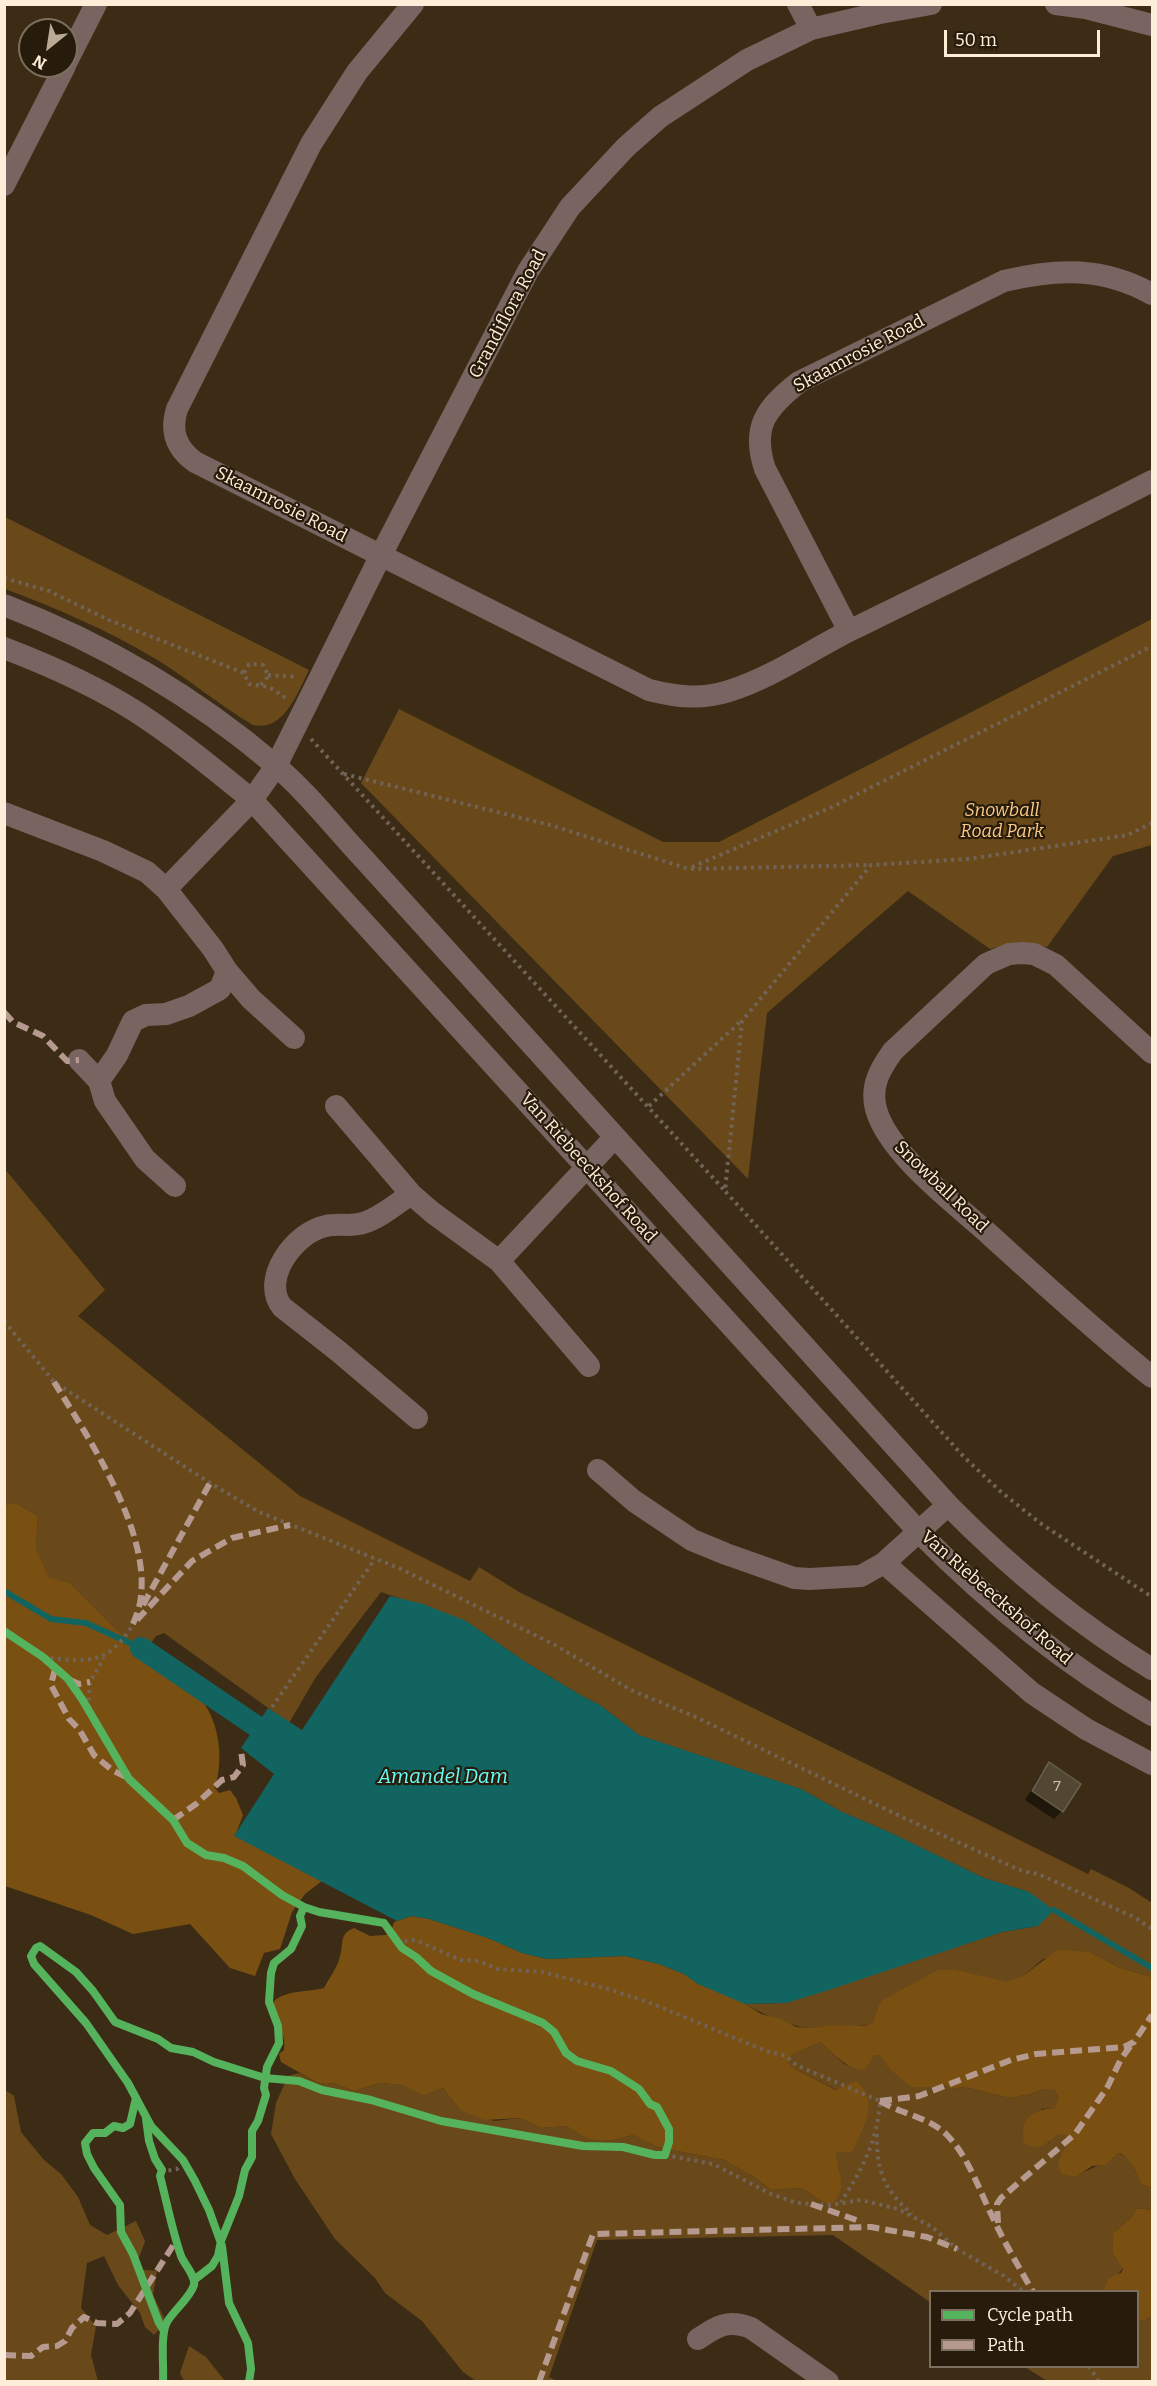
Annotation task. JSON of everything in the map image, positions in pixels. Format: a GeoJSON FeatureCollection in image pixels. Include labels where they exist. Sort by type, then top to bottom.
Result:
{"type":"FeatureCollection","features":[{"type":"Feature","properties":{"kind":"street"},"geometry":{"type":"LineString","coordinates":[[78,39],[96,4]]}},
{"type":"Feature","properties":{"kind":"street","name":"Skaamrosie Road"},"geometry":{"type":"LineString","coordinates":[[413,4],[357,72],[311,144],[177,408],[173,428],[180,447],[195,462],[649,690],[677,697],[700,697],[728,691],[757,680],[849,631],[1029,544],[1152,481]]}},
{"type":"Feature","properties":{"kind":"street"},"geometry":{"type":"LineString","coordinates":[[798,4],[811,29]]}},
{"type":"Feature","properties":{"kind":"street","name":"Grandiflora Road"},"geometry":{"type":"LineString","coordinates":[[166,889],[252,800],[276,766],[381,555],[528,271],[570,207],[619,154],[660,117],[747,60],[811,29],[931,4]]}},
{"type":"Feature","properties":{"kind":"street"},"geometry":{"type":"LineString","coordinates":[[1056,4],[1096,10],[1152,25]]}},
{"type":"Feature","properties":{"kind":"street"},"geometry":{"type":"LineString","coordinates":[[4,185],[58,78]]}},
{"type":"Feature","properties":{"kind":"street","name":"Skaamrosie Road"},"geometry":{"type":"LineString","coordinates":[[849,631],[770,479],[759,450],[760,429],[769,410],[781,396],[800,382],[1005,281],[1065,271],[1100,274],[1135,285],[1152,294]]}},
{"type":"Feature","properties":{"kind":"street","name":"Van Riebeeckshof Road"},"geometry":{"type":"LineString","coordinates":[[4,605],[89,642],[143,671],[194,704],[276,766],[363,858],[948,1505],[1011,1567],[1098,1634],[1152,1670]]}},
{"type":"Feature","properties":{"kind":"street","name":"Van Riebeeckshof Road"},"geometry":{"type":"LineString","coordinates":[[4,648],[82,681],[136,712],[192,752],[252,800],[919,1532],[948,1561],[1051,1648],[1094,1679],[1152,1715]]}},
{"type":"Feature","properties":{"kind":"street"},"geometry":{"type":"LineString","coordinates":[[6,815],[103,851],[147,872],[166,889],[213,949],[227,971],[251,999],[294,1038]]}},
{"type":"Feature","properties":{"kind":"street","name":"Snowball Road"},"geometry":{"type":"LineString","coordinates":[[1152,1053],[1056,965],[1034,954],[1021,952],[1003,956],[986,964],[893,1051],[881,1068],[874,1086],[876,1108],[884,1128],[920,1171],[1078,1315],[1152,1377]]}},
{"type":"Feature","properties":{"kind":"street"},"geometry":{"type":"LineString","coordinates":[[99,1081],[117,1055],[133,1021],[146,1015],[166,1014],[189,1006],[220,989],[227,971]]}},
{"type":"Feature","properties":{"kind":"street"},"geometry":{"type":"LineString","coordinates":[[79,1060],[99,1081],[105,1101],[145,1159],[175,1186]]}},
{"type":"Feature","properties":{"kind":"street"},"geometry":{"type":"LineString","coordinates":[[336,1106],[411,1194],[433,1214],[499,1261],[589,1366]]}},
{"type":"Feature","properties":{"kind":"street"},"geometry":{"type":"LineString","coordinates":[[499,1261],[614,1138]]}},
{"type":"Feature","properties":{"kind":"street"},"geometry":{"type":"LineString","coordinates":[[411,1194],[362,1224],[326,1226],[315,1230],[302,1239],[281,1264],[275,1276],[273,1289],[282,1307],[417,1418]]}},
{"type":"Feature","properties":{"kind":"street"},"geometry":{"type":"LineString","coordinates":[[598,1470],[634,1501],[692,1540],[794,1578],[861,1576],[884,1563],[948,1505]]}},
{"type":"Feature","properties":{"kind":"street"},"geometry":{"type":"LineString","coordinates":[[884,1563],[1032,1693],[1086,1729],[1152,1764]]}},
{"type":"Feature","properties":{"kind":"street"},"geometry":{"type":"LineString","coordinates":[[698,2338],[724,2323],[741,2324],[751,2328],[828,2382]]}},
{"type":"Feature","properties":{"kind":"path"},"geometry":{"type":"LineString","coordinates":[[4,578],[49,591],[109,620],[244,673],[249,684],[269,687],[303,713],[310,738],[726,1191]]}},
{"type":"Feature","properties":{"kind":"path"},"geometry":{"type":"LineString","coordinates":[[689,869],[831,808],[1152,646]]}},
{"type":"Feature","properties":{"kind":"path"},"geometry":{"type":"LineString","coordinates":[[244,673],[247,666],[254,663],[262,665],[268,675]]}},
{"type":"Feature","properties":{"kind":"path"},"geometry":{"type":"LineString","coordinates":[[268,675],[319,680]]}},
{"type":"Feature","properties":{"kind":"path"},"geometry":{"type":"LineString","coordinates":[[259,686],[268,675]]}},
{"type":"Feature","properties":{"kind":"path"},"geometry":{"type":"LineString","coordinates":[[343,773],[550,825],[689,869],[871,865]]}},
{"type":"Feature","properties":{"kind":"path"},"geometry":{"type":"LineString","coordinates":[[649,1106],[742,1021]]}},
{"type":"Feature","properties":{"kind":"path"},"geometry":{"type":"LineString","coordinates":[[4,1321],[54,1382],[190,1470],[260,1512],[401,1569],[555,1645],[631,1690],[698,1718],[915,1823],[1022,1871],[1038,1874],[1134,1917],[1152,1929]]}},
{"type":"Feature","properties":{"kind":"path"},"geometry":{"type":"LineString","coordinates":[[272,1707],[375,1559]]}},
{"type":"Feature","properties":{"kind":"path"},"geometry":{"type":"LineString","coordinates":[[90,1712],[90,1682],[104,1658],[121,1644],[132,1626]]}},
{"type":"Feature","properties":{"kind":"path"},"geometry":{"type":"LineString","coordinates":[[34,1650],[55,1669]]}},
{"type":"Feature","properties":{"kind":"path"},"geometry":{"type":"LineString","coordinates":[[43,1657],[79,1660],[104,1658]]}},
{"type":"Feature","properties":{"kind":"path"},"geometry":{"type":"LineString","coordinates":[[77,1692],[90,1712]]}},
{"type":"Feature","properties":{"kind":"path"},"geometry":{"type":"LineString","coordinates":[[391,1932],[400,1945],[415,1940],[461,1960],[479,1961],[497,1969],[543,1972],[648,2002],[786,2056],[796,2065],[880,2100],[877,2131],[879,2170],[902,2206],[919,2221]]}},
{"type":"Feature","properties":{"kind":"path"},"geometry":{"type":"LineString","coordinates":[[842,2202],[864,2166],[877,2131]]}},
{"type":"Feature","properties":{"kind":"path"},"geometry":{"type":"LineString","coordinates":[[665,2155],[669,2142]]}},
{"type":"Feature","properties":{"kind":"path"},"geometry":{"type":"LineString","coordinates":[[177,2154],[190,2172]]}},
{"type":"Feature","properties":{"kind":"path"},"geometry":{"type":"LineString","coordinates":[[655,2155],[712,2164],[771,2194],[797,2203],[830,2205],[861,2200],[898,2209],[932,2228],[957,2249],[1004,2276],[1022,2290]]}},
{"type":"Feature","properties":{"kind":"path"},"geometry":{"type":"LineString","coordinates":[[162,2167],[171,2172],[184,2162]]}},
{"type":"Feature","properties":{"kind":"path"},"geometry":{"type":"LineString","coordinates":[[162,2167],[163,2186]]}},
{"type":"Feature","properties":{"kind":"path"},"geometry":{"type":"LineString","coordinates":[[1090,2368],[1099,2382]]}},
{"type":"Feature","properties":{"kind":"green space"},"geometry":{"type":"Polygon","coordinates":[[[5,517],[309,670],[295,699],[273,722],[264,726],[253,725],[167,666],[118,638],[5,589],[5,517]]]}},
{"type":"Feature","properties":{"kind":"green space","name":"Snowball Road Park"},"geometry":{"type":"Polygon","coordinates":[[[1152,619],[1152,845],[1113,856],[1047,947],[1018,942],[990,949],[908,891],[767,1013],[748,1179],[361,783],[399,709],[663,842],[719,842],[1152,619]]]}},
{"type":"Feature","properties":{"kind":"green space"},"geometry":{"type":"Polygon","coordinates":[[[4,1168],[105,1290],[78,1316],[300,1496],[470,1581],[479,1567],[519,1592],[1088,1874],[1091,1869],[1129,1888],[1152,1903],[1152,1977],[1120,1968],[1090,1952],[1043,1959],[1023,1976],[1007,1983],[957,1970],[878,2007],[872,2023],[867,2025],[831,2025],[811,2028],[786,2023],[745,2004],[786,2003],[1002,1932],[1038,1926],[1029,1892],[984,1878],[842,1812],[801,1789],[639,1735],[600,1705],[524,1661],[466,1621],[381,1592],[316,1677],[289,1723],[164,1633],[156,1636],[147,1649],[119,1632],[70,1583],[49,1579],[36,1549],[38,1516],[16,1503],[5,1505],[4,1168]]]}},
{"type":"Feature","properties":{"kind":"green space"},"geometry":{"type":"Polygon","coordinates":[[[820,2042],[844,2064],[865,2070],[875,2055],[879,2055],[892,2068],[908,2078],[926,2084],[944,2084],[950,2089],[965,2087],[1009,2098],[1044,2089],[1053,2089],[1059,2096],[1054,2108],[1041,2109],[1048,2143],[1058,2133],[1066,2136],[1068,2144],[1059,2158],[1076,2177],[1108,2161],[1118,2153],[1130,2159],[1141,2184],[1152,2188],[1152,2210],[1137,2208],[1130,2219],[1113,2233],[1113,2254],[1123,2268],[1106,2290],[929,2290],[929,2301],[833,2235],[597,2240],[549,2377],[557,2381],[476,2381],[463,2372],[422,2321],[385,2293],[375,2278],[335,2239],[295,2179],[271,2134],[276,2103],[288,2076],[299,2073],[316,2082],[334,2083],[354,2091],[380,2083],[402,2085],[423,2094],[443,2088],[460,2110],[494,2121],[520,2118],[541,2128],[567,2126],[583,2137],[598,2141],[633,2135],[657,2147],[724,2160],[754,2177],[771,2190],[802,2188],[823,2202],[840,2173],[836,2156],[838,2152],[851,2152],[837,2090],[793,2068],[787,2062],[792,2055],[820,2042]]]}},
{"type":"Feature","properties":{"kind":"green space"},"geometry":{"type":"Polygon","coordinates":[[[5,2090],[14,2096],[21,2132],[44,2160],[61,2174],[78,2197],[90,2225],[107,2235],[136,2221],[145,2241],[135,2269],[157,2271],[153,2295],[166,2322],[154,2335],[145,2327],[140,2313],[118,2285],[104,2256],[87,2263],[81,2308],[96,2326],[91,2355],[98,2381],[5,2381],[5,2090]]]}},
{"type":"Feature","properties":{"kind":"green space"},"geometry":{"type":"Polygon","coordinates":[[[1152,2315],[1152,2381],[1047,2381],[1027,2368],[1139,2368],[1139,2321],[1146,2320],[1152,2315]]]}},
{"type":"Feature","properties":{"kind":"green space"},"geometry":{"type":"Polygon","coordinates":[[[189,2346],[206,2357],[225,2381],[184,2381],[180,2373],[189,2346]]]}},
{"type":"Feature","properties":{"kind":"shaded area"},"geometry":{"type":"Polygon","coordinates":[[[16,1503],[38,1516],[36,1549],[49,1578],[70,1583],[119,1632],[153,1652],[153,1660],[158,1666],[192,1690],[204,1703],[215,1726],[218,1739],[219,1764],[215,1788],[219,1793],[230,1790],[243,1815],[235,1836],[322,1881],[305,1894],[292,1912],[280,1949],[264,1953],[255,1976],[230,1968],[190,1924],[133,1934],[91,1915],[5,1886],[4,1505],[16,1503]]]}},
{"type":"Feature","properties":{"kind":"shaded area"},"geometry":{"type":"Polygon","coordinates":[[[411,1916],[429,1919],[488,1938],[522,1953],[547,1959],[625,1956],[659,1964],[684,1974],[698,1984],[739,2000],[761,2014],[781,2019],[796,2027],[813,2028],[830,2025],[864,2026],[872,2023],[883,2000],[938,1970],[957,1970],[1007,1982],[1023,1976],[1057,1950],[1090,1952],[1120,1968],[1152,1977],[1152,2188],[1141,2184],[1130,2161],[1118,2153],[1105,2165],[1092,2166],[1076,2177],[1062,2174],[1059,2166],[1061,2155],[1068,2144],[1066,2136],[1058,2134],[1038,2146],[1024,2143],[1024,2128],[1029,2117],[1039,2111],[1054,2108],[1059,2096],[1053,2089],[1044,2089],[1009,2098],[965,2087],[950,2089],[944,2084],[931,2087],[911,2087],[890,2069],[879,2055],[875,2055],[865,2070],[858,2069],[841,2060],[820,2042],[792,2055],[788,2062],[793,2068],[836,2090],[856,2081],[863,2089],[869,2105],[865,2122],[854,2148],[851,2152],[838,2152],[836,2156],[841,2188],[831,2204],[823,2202],[802,2188],[771,2190],[754,2177],[724,2160],[657,2147],[633,2135],[598,2141],[583,2137],[567,2126],[541,2128],[520,2118],[484,2120],[460,2110],[443,2088],[423,2095],[402,2085],[380,2083],[354,2091],[334,2083],[316,2082],[281,2062],[279,2054],[284,2050],[284,2044],[274,2001],[291,1993],[324,1988],[337,1964],[344,1936],[349,1930],[354,1928],[370,1936],[386,1935],[394,1922],[411,1916]]]}},
{"type":"Feature","properties":{"kind":"shaded area"},"geometry":{"type":"Polygon","coordinates":[[[1137,2208],[1152,2210],[1152,2315],[1146,2320],[1139,2321],[1139,2290],[1104,2290],[1109,2278],[1121,2273],[1123,2269],[1113,2254],[1113,2233],[1130,2219],[1137,2208]]]}},
{"type":"Feature","properties":{"kind":"water","name":"Amandel Dam"},"geometry":{"type":"Polygon","coordinates":[[[390,1596],[423,1604],[466,1621],[524,1661],[600,1705],[639,1735],[801,1789],[842,1812],[984,1878],[1029,1892],[1054,1910],[1038,1926],[1002,1932],[826,1991],[786,2003],[745,2004],[659,1964],[625,1956],[547,1959],[522,1953],[488,1938],[429,1919],[411,1916],[397,1921],[234,1836],[274,1774],[241,1748],[268,1708],[302,1730],[390,1596]]]}},
{"type":"Feature","properties":{"kind":"building"},"geometry":{"type":"Polygon","coordinates":[[[1049,1762],[1081,1784],[1063,1812],[1032,1791],[1049,1762]]]}},
{"type":"Feature","properties":{"kind":"waterway"},"geometry":{"type":"LineString","coordinates":[[4,1591],[51,1619],[86,1623],[141,1648]]}},
{"type":"Feature","properties":{"kind":"waterway"},"geometry":{"type":"LineString","coordinates":[[141,1648],[256,1726]]}},
{"type":"Feature","properties":{"kind":"waterway"},"geometry":{"type":"LineString","coordinates":[[1054,1910],[1152,1968]]}},
{"type":"Feature","properties":{"kind":"marked path"},"geometry":{"type":"LineString","coordinates":[[4,1012],[13,1022],[43,1036],[67,1061],[79,1060]]}},
{"type":"Feature","properties":{"kind":"marked path"},"geometry":{"type":"LineString","coordinates":[[54,1382],[99,1456],[126,1513],[136,1542],[141,1570],[141,1596],[132,1626]]}},
{"type":"Feature","properties":{"kind":"marked path"},"geometry":{"type":"LineString","coordinates":[[143,1605],[210,1483]]}},
{"type":"Feature","properties":{"kind":"marked path"},"geometry":{"type":"LineString","coordinates":[[137,1620],[192,1561],[232,1538],[290,1525]]}},
{"type":"Feature","properties":{"kind":"marked path"},"geometry":{"type":"LineString","coordinates":[[55,1669],[51,1685],[69,1719],[79,1729],[94,1755],[112,1770],[126,1777]]}},
{"type":"Feature","properties":{"kind":"marked path"},"geometry":{"type":"LineString","coordinates":[[70,1680],[79,1684],[90,1682]]}},
{"type":"Feature","properties":{"kind":"marked path"},"geometry":{"type":"LineString","coordinates":[[173,1820],[196,1804],[222,1780],[234,1777],[243,1765],[241,1751]]}},
{"type":"Feature","properties":{"kind":"marked path"},"geometry":{"type":"LineString","coordinates":[[880,2101],[919,2096],[1011,2060],[1036,2054],[1124,2047],[1134,2042],[1152,2015]]}},
{"type":"Feature","properties":{"kind":"marked path"},"geometry":{"type":"LineString","coordinates":[[998,2223],[997,2204],[1001,2198],[1075,2134],[1107,2088],[1121,2059],[1132,2044]]}},
{"type":"Feature","properties":{"kind":"marked path"},"geometry":{"type":"LineString","coordinates":[[880,2101],[939,2128],[954,2143],[967,2163],[1002,2237],[1032,2290]]}},
{"type":"Feature","properties":{"kind":"marked path"},"geometry":{"type":"LineString","coordinates":[[811,2204],[862,2222]]}},
{"type":"Feature","properties":{"kind":"marked path"},"geometry":{"type":"LineString","coordinates":[[539,2382],[593,2234],[871,2227],[927,2237],[957,2249]]}},
{"type":"Feature","properties":{"kind":"marked path"},"geometry":{"type":"LineString","coordinates":[[4,2355],[31,2356],[43,2347],[57,2346],[65,2341],[72,2328],[84,2317],[97,2323],[117,2324],[130,2313],[176,2241]]}},
{"type":"Feature","properties":{"kind":"cycle path"},"geometry":{"type":"LineString","coordinates":[[4,1631],[43,1657],[68,1679],[129,1779],[173,1820],[187,1843],[206,1855],[224,1858],[243,1866],[282,1895],[304,1907],[319,1912],[384,1923],[402,1948],[431,1971],[473,1994],[543,2023],[554,2032],[566,2053],[577,2061],[611,2071],[639,2089],[650,2104],[657,2107],[669,2129],[669,2142],[665,2155],[655,2155],[623,2147],[583,2146],[441,2121],[371,2100],[322,2090],[299,2081],[265,2078],[214,2062],[193,2052],[171,2048],[158,2039],[115,2022],[76,1972],[40,1946],[36,1948],[31,1956],[34,1964],[86,2023],[128,2083],[151,2126],[183,2160],[195,2181],[209,2210],[222,2246],[229,2303],[248,2343],[251,2369],[249,2382]]}},
{"type":"Feature","properties":{"kind":"cycle path"},"geometry":{"type":"LineString","coordinates":[[194,2280],[212,2266],[218,2256],[221,2241],[239,2196],[245,2170],[252,2157],[252,2131],[258,2121],[266,2095],[264,2088],[267,2067],[279,2043],[278,2026],[269,2002],[271,1973],[274,1963],[291,1949],[302,1926],[300,1916],[304,1907]]}},
{"type":"Feature","properties":{"kind":"cycle path"},"geometry":{"type":"LineString","coordinates":[[136,2098],[130,2124],[123,2128],[114,2126],[105,2133],[93,2133],[85,2143],[87,2154],[94,2168],[120,2205],[121,2232],[133,2254],[164,2331]]}},
{"type":"Feature","properties":{"kind":"cycle path"},"geometry":{"type":"LineString","coordinates":[[146,2119],[149,2141],[155,2159],[162,2170],[160,2176],[172,2226],[181,2256],[194,2281],[189,2295],[170,2317],[165,2328],[163,2382]]}}]}
